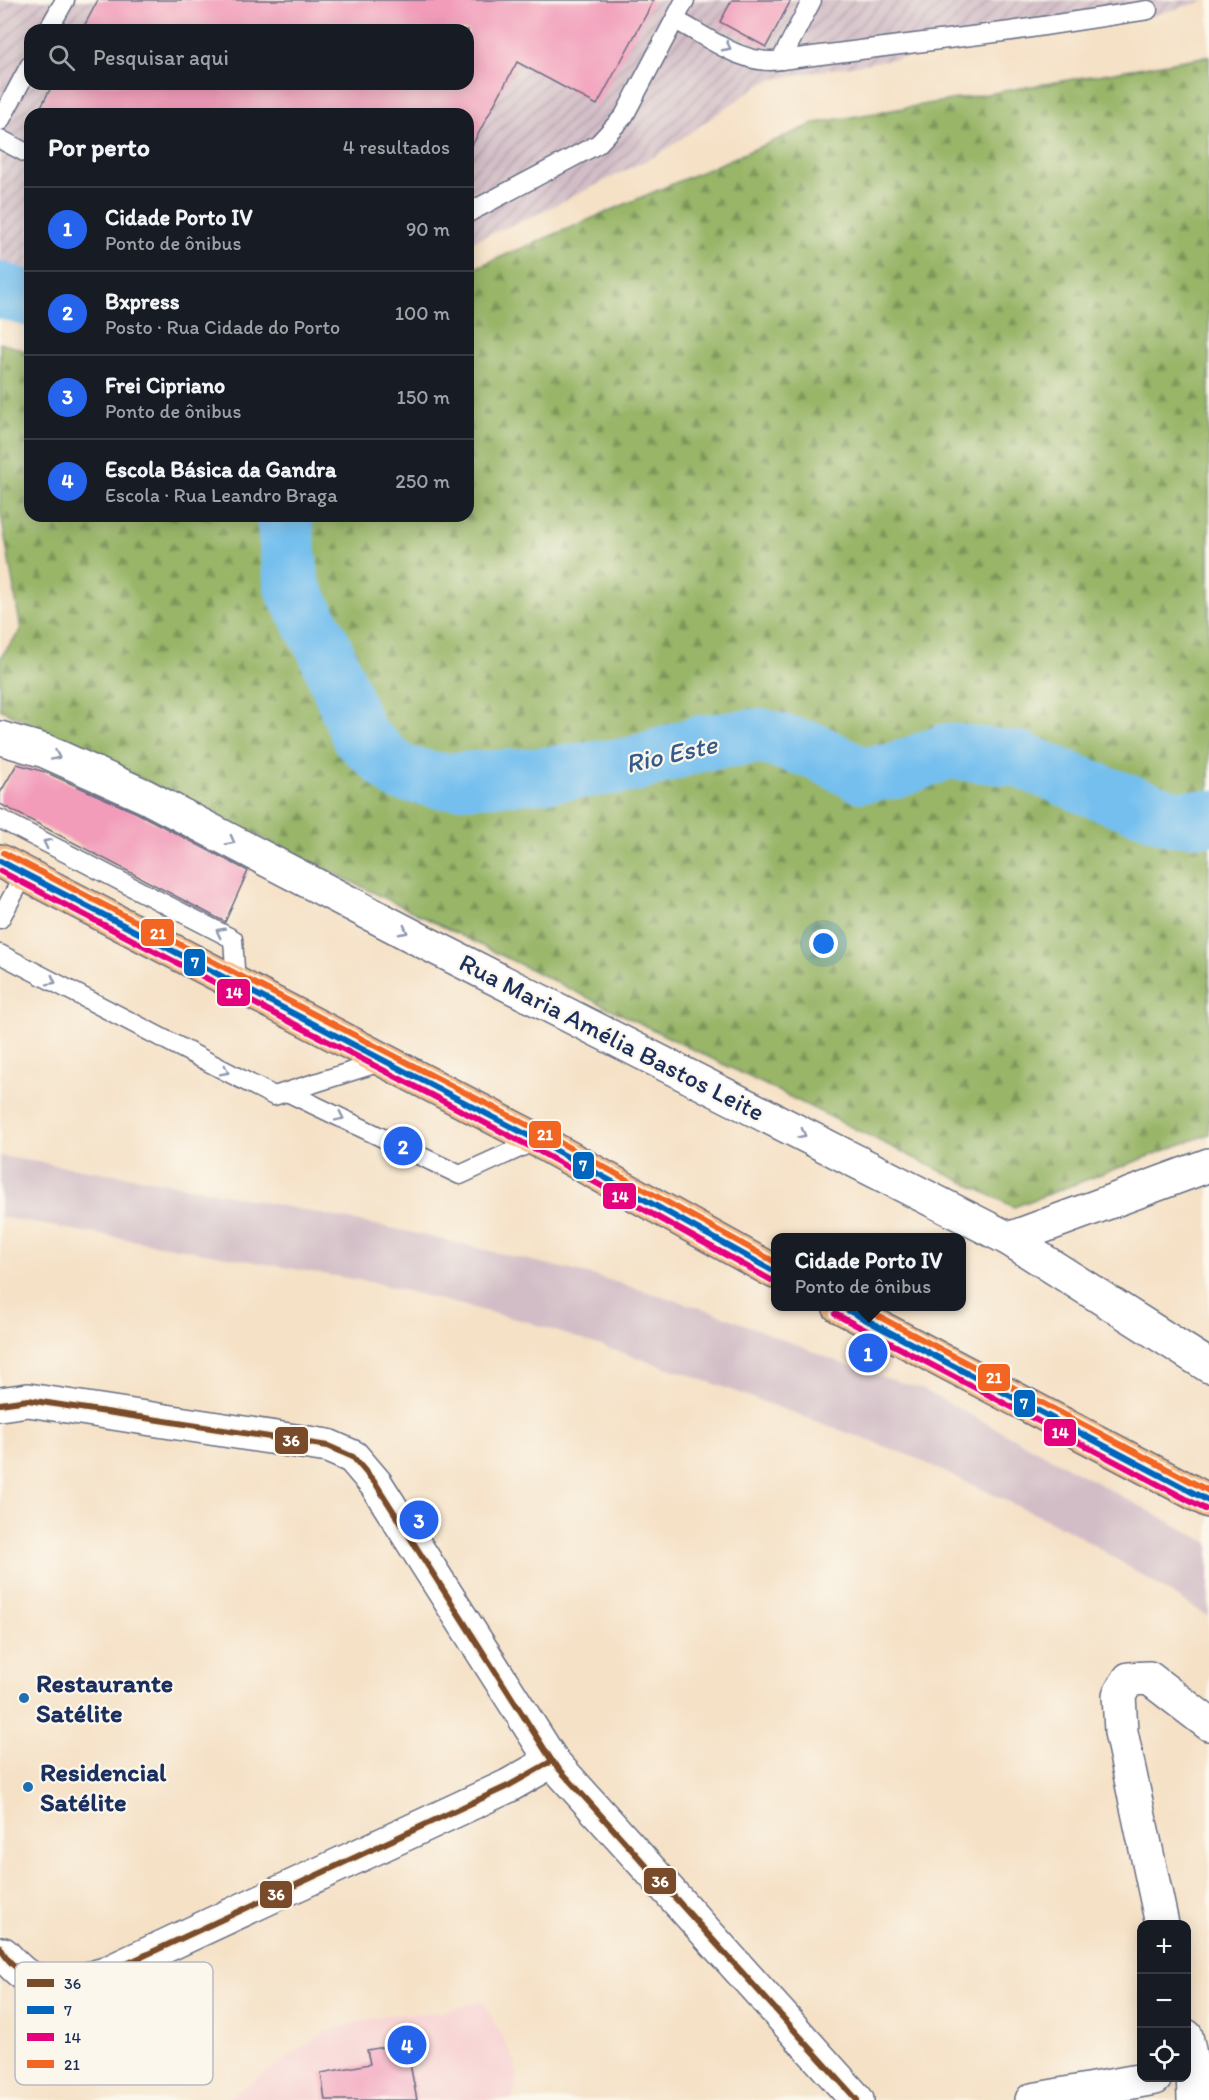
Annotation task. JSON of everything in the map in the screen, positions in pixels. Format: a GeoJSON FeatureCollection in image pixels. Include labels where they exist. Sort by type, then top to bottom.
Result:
{"type":"FeatureCollection","features":[{"type":"Feature","properties":{"kind":"main road"},"geometry":{"type":"LineString","coordinates":[[12,867],[537,1140],[771,1270]]}},
{"type":"Feature","properties":{"kind":"main road"},"geometry":{"type":"LineString","coordinates":[[848,1311],[1209,1501]]}},
{"type":"Feature","properties":{"kind":"street","name":"Rua Maria Amélia Bastos Leite"},"geometry":{"type":"LineString","coordinates":[[0,738],[45,751],[145,796],[428,944],[1009,1239],[1209,1366]]}},
{"type":"Feature","properties":{"kind":"street"},"geometry":{"type":"LineString","coordinates":[[1009,1239],[1209,1165]]}},
{"type":"Feature","properties":{"kind":"street"},"geometry":{"type":"LineString","coordinates":[[0,1404],[28,1400],[328,1446],[353,1457],[375,1484],[552,1761],[856,2100]]}},
{"type":"Feature","properties":{"kind":"street"},"geometry":{"type":"LineString","coordinates":[[1161,1920],[1121,1732],[1119,1695],[1129,1679],[1149,1678],[1209,1724]]}},
{"type":"Feature","properties":{"kind":"street"},"geometry":{"type":"LineString","coordinates":[[131,1962],[508,1786],[552,1761]]}},
{"type":"Feature","properties":{"kind":"street"},"geometry":{"type":"LineString","coordinates":[[1,1961],[15,1969]]}},
{"type":"Feature","properties":{"kind":"street"},"geometry":{"type":"LineString","coordinates":[[1191,2056],[1196,2076]]}},
{"type":"Feature","properties":{"kind":"street"},"geometry":{"type":"LineString","coordinates":[[1032,2100],[1137,2081]]}},
{"type":"Feature","properties":{"kind":"lane"},"geometry":{"type":"LineString","coordinates":[[51,24],[64,0]]}},
{"type":"Feature","properties":{"kind":"lane"},"geometry":{"type":"LineString","coordinates":[[474,210],[598,144],[611,132],[624,116],[685,0]]}},
{"type":"Feature","properties":{"kind":"lane"},"geometry":{"type":"LineString","coordinates":[[781,60],[812,0]]}},
{"type":"Feature","properties":{"kind":"lane"},"geometry":{"type":"LineString","coordinates":[[675,20],[752,60],[761,62],[999,33],[1148,10]]}},
{"type":"Feature","properties":{"kind":"lane"},"geometry":{"type":"LineString","coordinates":[[0,121],[24,76]]}},
{"type":"Feature","properties":{"kind":"lane"},"geometry":{"type":"LineString","coordinates":[[0,139],[24,152]]}},
{"type":"Feature","properties":{"kind":"lane"},"geometry":{"type":"LineString","coordinates":[[0,819],[233,939],[236,983]]}},
{"type":"Feature","properties":{"kind":"lane"},"geometry":{"type":"LineString","coordinates":[[0,919],[12,867]]}},
{"type":"Feature","properties":{"kind":"lane"},"geometry":{"type":"LineString","coordinates":[[0,954],[274,1096],[387,1061]]}},
{"type":"Feature","properties":{"kind":"lane"},"geometry":{"type":"LineString","coordinates":[[287,1092],[460,1175],[537,1140]]}},
{"type":"Feature","properties":{"kind":"shaded area"},"geometry":{"type":"Polygon","coordinates":[[[0,0],[1207,0],[1148,17],[773,79],[756,87],[659,154],[531,217],[474,241],[474,108],[24,108],[24,273],[0,267],[0,0]]]}},
{"type":"Feature","properties":{"kind":"shaded area"},"geometry":{"type":"Polygon","coordinates":[[[0,1156],[164,1182],[405,1231],[592,1275],[711,1311],[844,1364],[924,1390],[1209,1543],[1209,1617],[1071,1531],[913,1457],[693,1376],[528,1322],[375,1283],[0,1217],[0,1156]]]}},
{"type":"Feature","properties":{"kind":"shaded area"},"geometry":{"type":"Polygon","coordinates":[[[483,2001],[514,2059],[518,2077],[512,2100],[224,2100],[326,2032],[386,2015],[440,2012],[483,2001]]]}},
{"type":"Feature","properties":{"kind":"green space"},"geometry":{"type":"Polygon","coordinates":[[[1209,56],[1209,1134],[1014,1207],[0,709],[0,658],[21,630],[0,509],[0,343],[24,350],[24,522],[474,522],[474,268],[816,123],[1209,56]]]}},
{"type":"Feature","properties":{"kind":"building"},"geometry":{"type":"Polygon","coordinates":[[[98,0],[654,0],[597,105],[517,62],[474,142],[474,108],[40,108],[50,90],[474,90],[474,24],[85,24],[98,0]]]}},
{"type":"Feature","properties":{"kind":"building"},"geometry":{"type":"Polygon","coordinates":[[[732,0],[791,0],[766,47],[720,22],[732,0]]]}},
{"type":"Feature","properties":{"kind":"building"},"geometry":{"type":"Polygon","coordinates":[[[17,764],[45,772],[137,813],[248,871],[225,922],[0,804],[0,793],[17,764]]]}},
{"type":"Feature","properties":{"kind":"building"},"geometry":{"type":"Polygon","coordinates":[[[406,2043],[417,2100],[325,2100],[321,2073],[370,2064],[367,2050],[406,2043]]]}},
{"type":"Feature","properties":{"kind":"waterway","name":"Rio Este"},"geometry":{"type":"LineString","coordinates":[[0,290],[24,297]]}},
{"type":"Feature","properties":{"kind":"waterway","name":"Rio Este"},"geometry":{"type":"LineString","coordinates":[[285,522],[292,587],[324,647],[359,736],[400,773],[442,781],[533,776],[632,765],[701,743],[760,736],[815,751],[861,775],[895,771],[948,751],[1018,759],[1102,793],[1173,818],[1209,818]]}},
{"type":"Feature","properties":{"kind":"transit line","name":"21"},"geometry":{"type":"LineString","coordinates":[[4,853],[541,1132],[771,1260]]}},
{"type":"Feature","properties":{"kind":"transit line","name":"7"},"geometry":{"type":"LineString","coordinates":[[0,861],[537,1140],[771,1270]]}},
{"type":"Feature","properties":{"kind":"transit line","name":"14"},"geometry":{"type":"LineString","coordinates":[[0,871],[533,1148],[771,1280]]}},
{"type":"Feature","properties":{"kind":"transit line","name":"7"},"geometry":{"type":"LineString","coordinates":[[849,1311],[1209,1501]]}},
{"type":"Feature","properties":{"kind":"transit line","name":"21"},"geometry":{"type":"LineString","coordinates":[[868,1311],[1209,1491]]}},
{"type":"Feature","properties":{"kind":"transit line","name":"14"},"geometry":{"type":"LineString","coordinates":[[835,1314],[1205,1509]]}},
{"type":"Feature","properties":{"kind":"transit line","name":"36"},"geometry":{"type":"LineString","coordinates":[[0,1404],[28,1400],[328,1446],[353,1457],[376,1484],[552,1761],[857,2100]]}},
{"type":"Feature","properties":{"kind":"transit line","name":"36"},"geometry":{"type":"LineString","coordinates":[[131,1962],[508,1786],[552,1761]]}},
{"type":"Feature","properties":{"kind":"transit line","name":"36"},"geometry":{"type":"LineString","coordinates":[[0,1947],[15,1965]]}},
{"type":"Feature","properties":{"kind":"place","name":"Bxpress"},"geometry":{"type":"Point","coordinates":[403,1146]}},
{"type":"Feature","properties":{"kind":"place","name":"Cidade Porto IV"},"geometry":{"type":"Point","coordinates":[868,1353]}},
{"type":"Feature","properties":{"kind":"place","name":"Frei Cipriano"},"geometry":{"type":"Point","coordinates":[419,1520]}},
{"type":"Feature","properties":{"kind":"place","name":"Restaurante Satélite"},"geometry":{"type":"Point","coordinates":[24,1698]}},
{"type":"Feature","properties":{"kind":"place","name":"Residencial Satélite"},"geometry":{"type":"Point","coordinates":[28,1787]}},
{"type":"Feature","properties":{"kind":"place","name":"Escola Básica da Gandra"},"geometry":{"type":"Point","coordinates":[407,2045]}}]}
